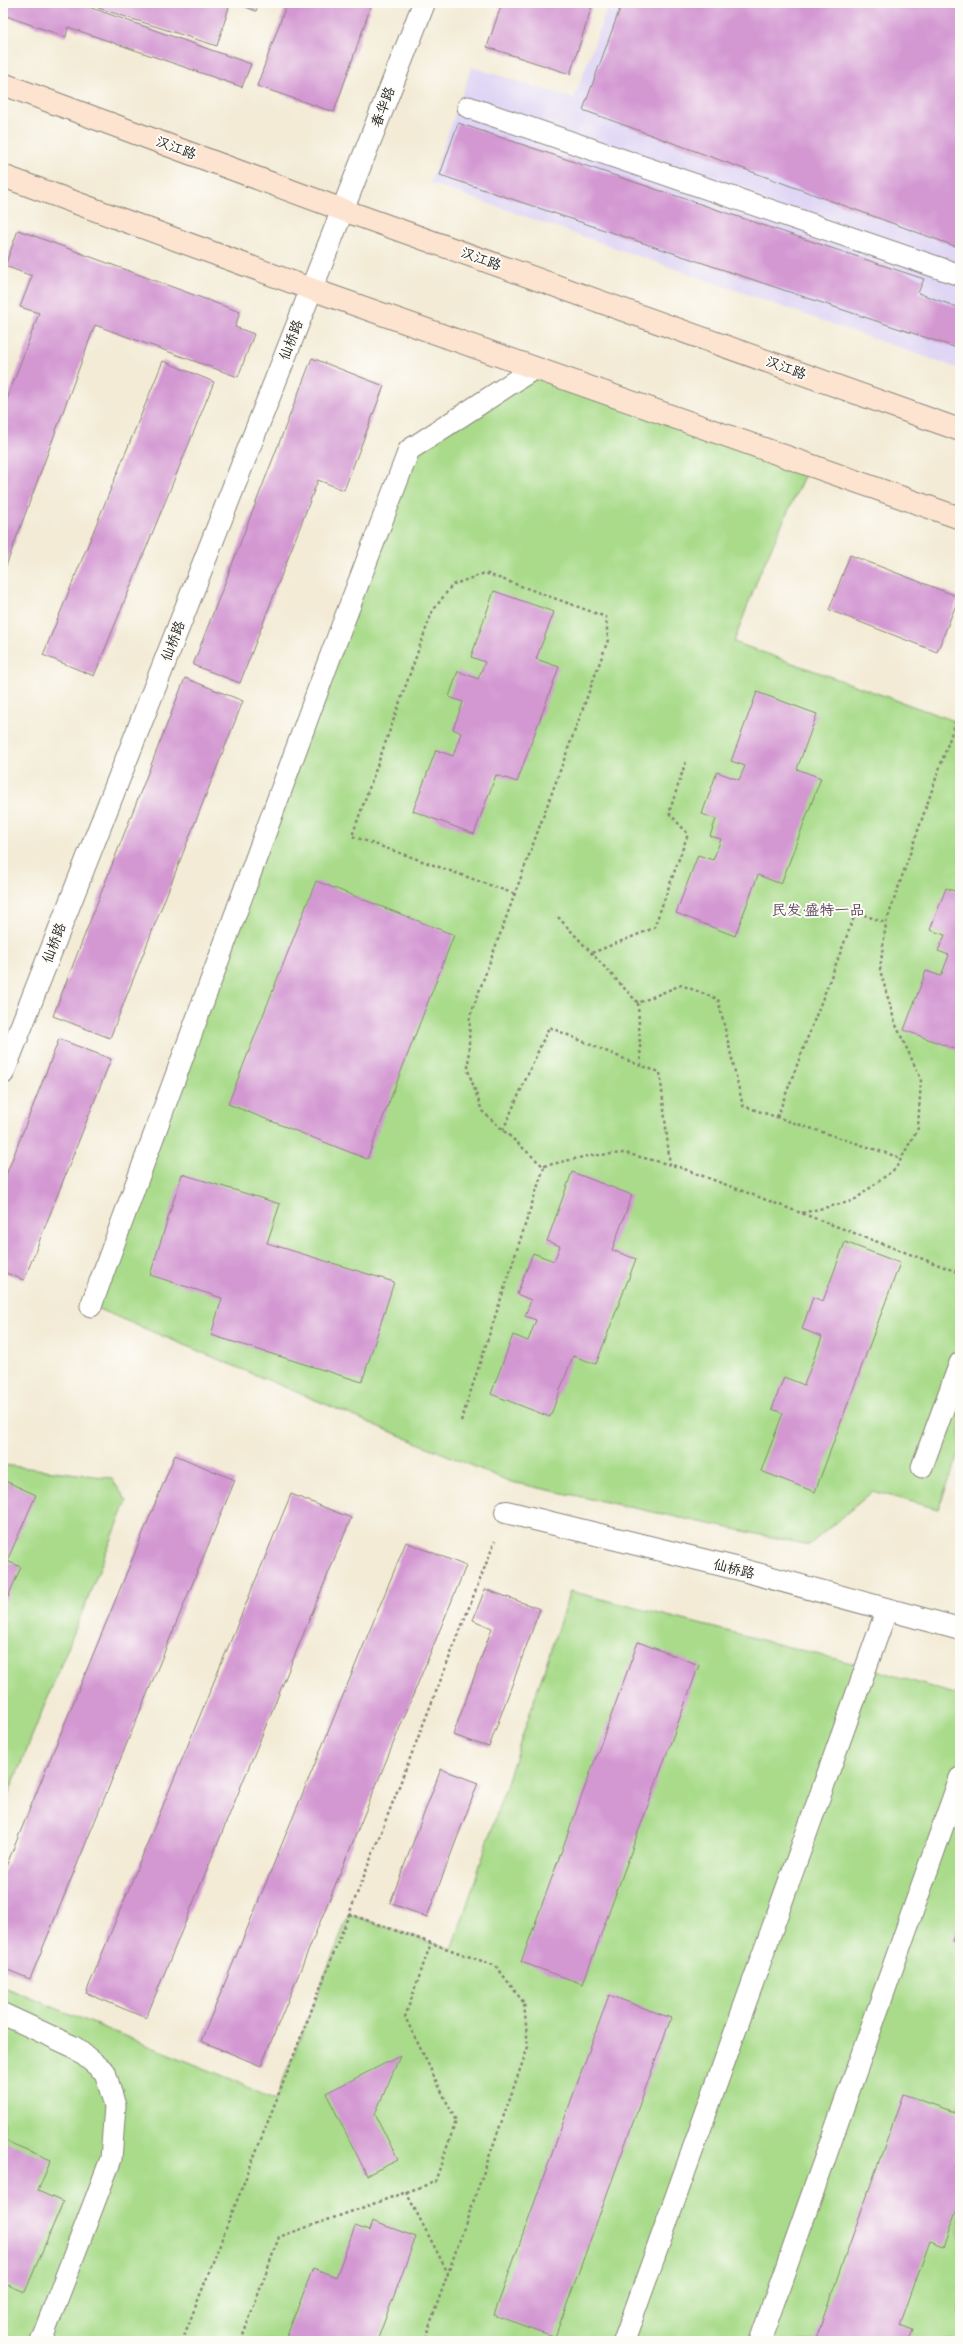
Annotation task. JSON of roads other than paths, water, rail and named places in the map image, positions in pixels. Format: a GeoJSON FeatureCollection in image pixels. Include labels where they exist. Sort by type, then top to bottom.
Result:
{"type":"FeatureCollection","features":[{"type":"Feature","properties":{"kind":"main road","name":"汉江路"},"geometry":{"type":"LineString","coordinates":[[3,84],[343,210],[960,430]]}},
{"type":"Feature","properties":{"kind":"main road"},"geometry":{"type":"LineString","coordinates":[[3,176],[311,289],[960,518]]}},
{"type":"Feature","properties":{"kind":"street","name":"春华路"},"geometry":{"type":"LineString","coordinates":[[343,210],[424,3]]}},
{"type":"Feature","properties":{"kind":"street","name":"仙桥路"},"geometry":{"type":"LineString","coordinates":[[3,1072],[343,210]]}},
{"type":"Feature","properties":{"kind":"street","name":"仙桥路"},"geometry":{"type":"LineString","coordinates":[[506,1512],[734,1568],[960,1629]]}},
{"type":"Feature","properties":{"kind":"lane"},"geometry":{"type":"LineString","coordinates":[[468,107],[960,275]]}},
{"type":"Feature","properties":{"kind":"lane"},"geometry":{"type":"LineString","coordinates":[[91,1306],[329,660],[409,450],[535,368]]}},
{"type":"Feature","properties":{"kind":"lane"},"geometry":{"type":"LineString","coordinates":[[922,1467],[960,1363]]}},
{"type":"Feature","properties":{"kind":"lane"},"geometry":{"type":"LineString","coordinates":[[624,2341],[887,1609]]}},
{"type":"Feature","properties":{"kind":"lane"},"geometry":{"type":"LineString","coordinates":[[760,2341],[960,1778]]}},
{"type":"Feature","properties":{"kind":"lane"},"geometry":{"type":"LineString","coordinates":[[3,2014],[74,2047],[99,2067],[105,2072],[115,2106],[111,2159],[41,2341]]}},
{"type":"Feature","properties":{"kind":"district","name":"民发·盛特一品"},"geometry":{"type":"Point","coordinates":[818,910]}}]}
